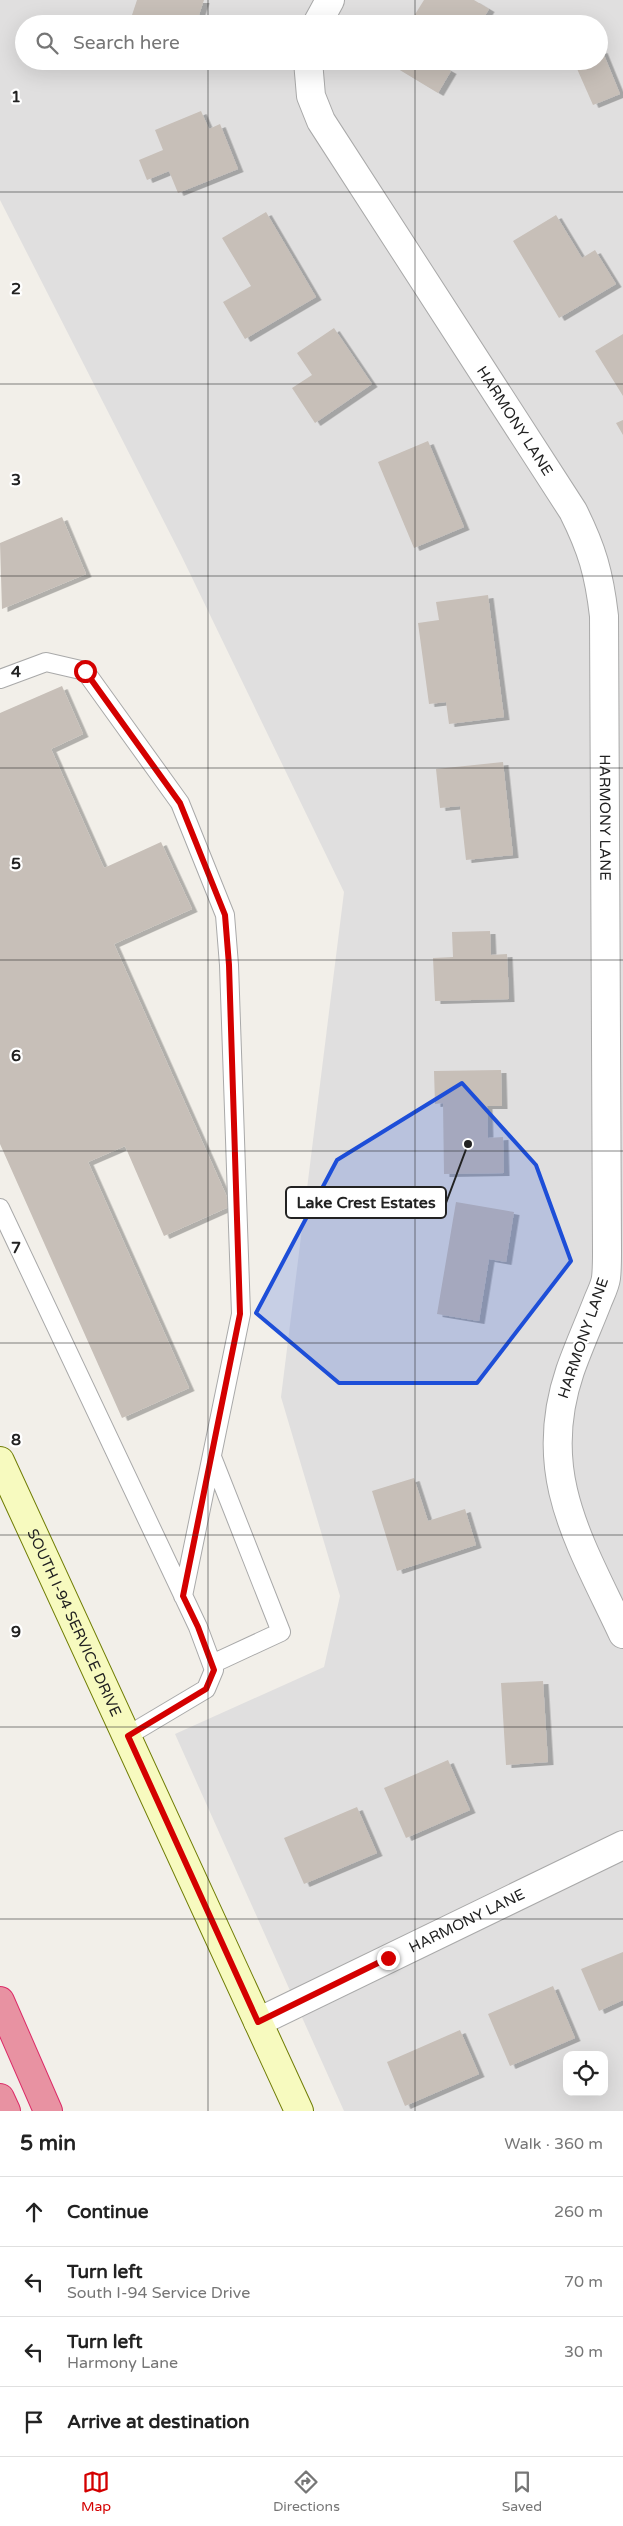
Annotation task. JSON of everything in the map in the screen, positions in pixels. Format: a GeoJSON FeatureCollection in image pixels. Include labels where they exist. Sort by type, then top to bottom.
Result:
{"type":"FeatureCollection","features":[{"type":"Feature","properties":{"kind":"highway"},"geometry":{"type":"LineString","coordinates":[[0,2000],[48,2111]]}},
{"type":"Feature","properties":{"kind":"highway"},"geometry":{"type":"LineString","coordinates":[[0,2098],[6,2111]]}},
{"type":"Feature","properties":{"kind":"street"},"geometry":{"type":"LineString","coordinates":[[322,15],[330,0]]}},
{"type":"Feature","properties":{"kind":"street","name":"HARMONY LANE"},"geometry":{"type":"LineString","coordinates":[[309,70],[312,96],[322,121],[573,511],[588,541],[599,574],[604,626],[608,1171],[614,1281],[566,1386],[560,1402],[556,1435],[559,1476],[568,1512],[623,1634]]}},
{"type":"Feature","properties":{"kind":"street","name":"SOUTH I-94 SERVICE DRIVE"},"geometry":{"type":"LineString","coordinates":[[0,1461],[299,2111]]}},
{"type":"Feature","properties":{"kind":"street","name":"HARMONY LANE"},"geometry":{"type":"LineString","coordinates":[[258,2022],[623,1846]]}},
{"type":"Feature","properties":{"kind":"lane"},"geometry":{"type":"LineString","coordinates":[[0,679],[46,662],[85,671],[180,803],[225,915],[229,965],[240,1314],[183,1596]]}},
{"type":"Feature","properties":{"kind":"lane"},"geometry":{"type":"LineString","coordinates":[[0,1208],[183,1596],[214,1670],[206,1689],[128,1736]]}},
{"type":"Feature","properties":{"kind":"lane"},"geometry":{"type":"LineString","coordinates":[[212,1457],[281,1632],[212,1664]]}},
{"type":"Feature","properties":{"kind":"highlighted area"},"geometry":{"type":"Polygon","coordinates":[[[462,1083],[536,1165],[571,1261],[477,1383],[339,1383],[256,1313],[337,1160],[462,1083]]]}},
{"type":"Feature","properties":{"kind":"shaded area"},"geometry":{"type":"Polygon","coordinates":[[[0,0],[623,0],[623,2111],[344,2111],[175,1734],[324,1667],[340,1596],[281,1397],[344,892],[181,555],[0,200],[0,0]]]}},
{"type":"Feature","properties":{"kind":"building"},"geometry":{"type":"Polygon","coordinates":[[[137,0],[204,0],[199,15],[132,15],[137,0]]]}},
{"type":"Feature","properties":{"kind":"building"},"geometry":{"type":"Polygon","coordinates":[[[424,0],[474,0],[489,9],[485,15],[415,15],[424,0]]]}},
{"type":"Feature","properties":{"kind":"building"},"geometry":{"type":"Polygon","coordinates":[[[608,65],[620,94],[593,105],[578,70],[608,70],[608,65]]]}},
{"type":"Feature","properties":{"kind":"building"},"geometry":{"type":"Polygon","coordinates":[[[400,70],[451,71],[438,93],[400,70]]]}},
{"type":"Feature","properties":{"kind":"building"},"geometry":{"type":"Polygon","coordinates":[[[201,111],[209,129],[220,124],[238,169],[178,193],[169,171],[147,180],[139,160],[163,150],[155,130],[201,111]]]}},
{"type":"Feature","properties":{"kind":"building"},"geometry":{"type":"Polygon","coordinates":[[[266,212],[316,297],[245,339],[223,302],[251,286],[222,238],[266,212]]]}},
{"type":"Feature","properties":{"kind":"building"},"geometry":{"type":"Polygon","coordinates":[[[556,215],[582,258],[595,250],[616,284],[559,318],[513,241],[556,215]]]}},
{"type":"Feature","properties":{"kind":"building"},"geometry":{"type":"Polygon","coordinates":[[[334,328],[372,384],[315,423],[292,388],[312,375],[297,353],[334,328]]]}},
{"type":"Feature","properties":{"kind":"building"},"geometry":{"type":"Polygon","coordinates":[[[623,334],[623,396],[595,351],[623,334]]]}},
{"type":"Feature","properties":{"kind":"building"},"geometry":{"type":"Polygon","coordinates":[[[623,420],[623,435],[616,423],[623,420]]]}},
{"type":"Feature","properties":{"kind":"building"},"geometry":{"type":"Polygon","coordinates":[[[428,441],[464,527],[414,548],[378,462],[428,441]]]}},
{"type":"Feature","properties":{"kind":"building"},"geometry":{"type":"Polygon","coordinates":[[[62,517],[86,574],[2,609],[0,543],[62,517]]]}},
{"type":"Feature","properties":{"kind":"building"},"geometry":{"type":"Polygon","coordinates":[[[488,595],[504,717],[449,724],[446,702],[429,704],[418,623],[439,620],[436,602],[488,595]]]}},
{"type":"Feature","properties":{"kind":"building"},"geometry":{"type":"Polygon","coordinates":[[[62,686],[83,734],[51,749],[104,868],[161,842],[192,909],[114,944],[231,1206],[164,1236],[125,1146],[88,1162],[189,1388],[122,1418],[0,1144],[0,713],[62,686]]]}},
{"type":"Feature","properties":{"kind":"building"},"geometry":{"type":"Polygon","coordinates":[[[503,762],[513,855],[466,860],[460,806],[440,808],[436,769],[503,762]]]}},
{"type":"Feature","properties":{"kind":"building"},"geometry":{"type":"Polygon","coordinates":[[[490,931],[491,955],[507,954],[509,999],[435,1001],[433,958],[453,957],[452,932],[490,931]]]}},
{"type":"Feature","properties":{"kind":"building"},"geometry":{"type":"Polygon","coordinates":[[[501,1070],[502,1106],[487,1106],[488,1138],[503,1137],[504,1173],[444,1174],[443,1103],[435,1104],[434,1071],[501,1070]]]}},
{"type":"Feature","properties":{"kind":"building"},"geometry":{"type":"Polygon","coordinates":[[[456,1202],[514,1212],[506,1262],[489,1259],[479,1321],[437,1314],[456,1202]]]}},
{"type":"Feature","properties":{"kind":"building"},"geometry":{"type":"Polygon","coordinates":[[[414,1478],[428,1521],[465,1509],[476,1545],[397,1571],[372,1491],[414,1478]]]}},
{"type":"Feature","properties":{"kind":"building"},"geometry":{"type":"Polygon","coordinates":[[[543,1681],[548,1762],[506,1765],[501,1683],[543,1681]]]}},
{"type":"Feature","properties":{"kind":"building"},"geometry":{"type":"Polygon","coordinates":[[[448,1760],[470,1810],[406,1838],[384,1788],[448,1760]]]}},
{"type":"Feature","properties":{"kind":"building"},"geometry":{"type":"Polygon","coordinates":[[[357,1807],[377,1853],[304,1884],[284,1838],[357,1807]]]}},
{"type":"Feature","properties":{"kind":"building"},"geometry":{"type":"Polygon","coordinates":[[[623,1952],[623,2000],[599,2011],[581,1969],[623,1952]]]}},
{"type":"Feature","properties":{"kind":"building"},"geometry":{"type":"Polygon","coordinates":[[[553,1986],[575,2038],[510,2066],[488,2014],[553,1986]]]}},
{"type":"Feature","properties":{"kind":"building"},"geometry":{"type":"Polygon","coordinates":[[[460,2030],[479,2074],[405,2106],[387,2062],[460,2030]]]}},
{"type":"Feature","properties":{"kind":"place","name":"Lake Crest Estates"},"geometry":{"type":"Point","coordinates":[468,1144]}},
{"type":"Feature","properties":{"kind":"route"},"geometry":{"type":"LineString","coordinates":[[85,671],[180,803],[225,915],[229,965],[240,1314],[183,1596],[198,1627],[214,1670],[206,1689],[128,1736],[258,2022],[388,1958]]}}]}
